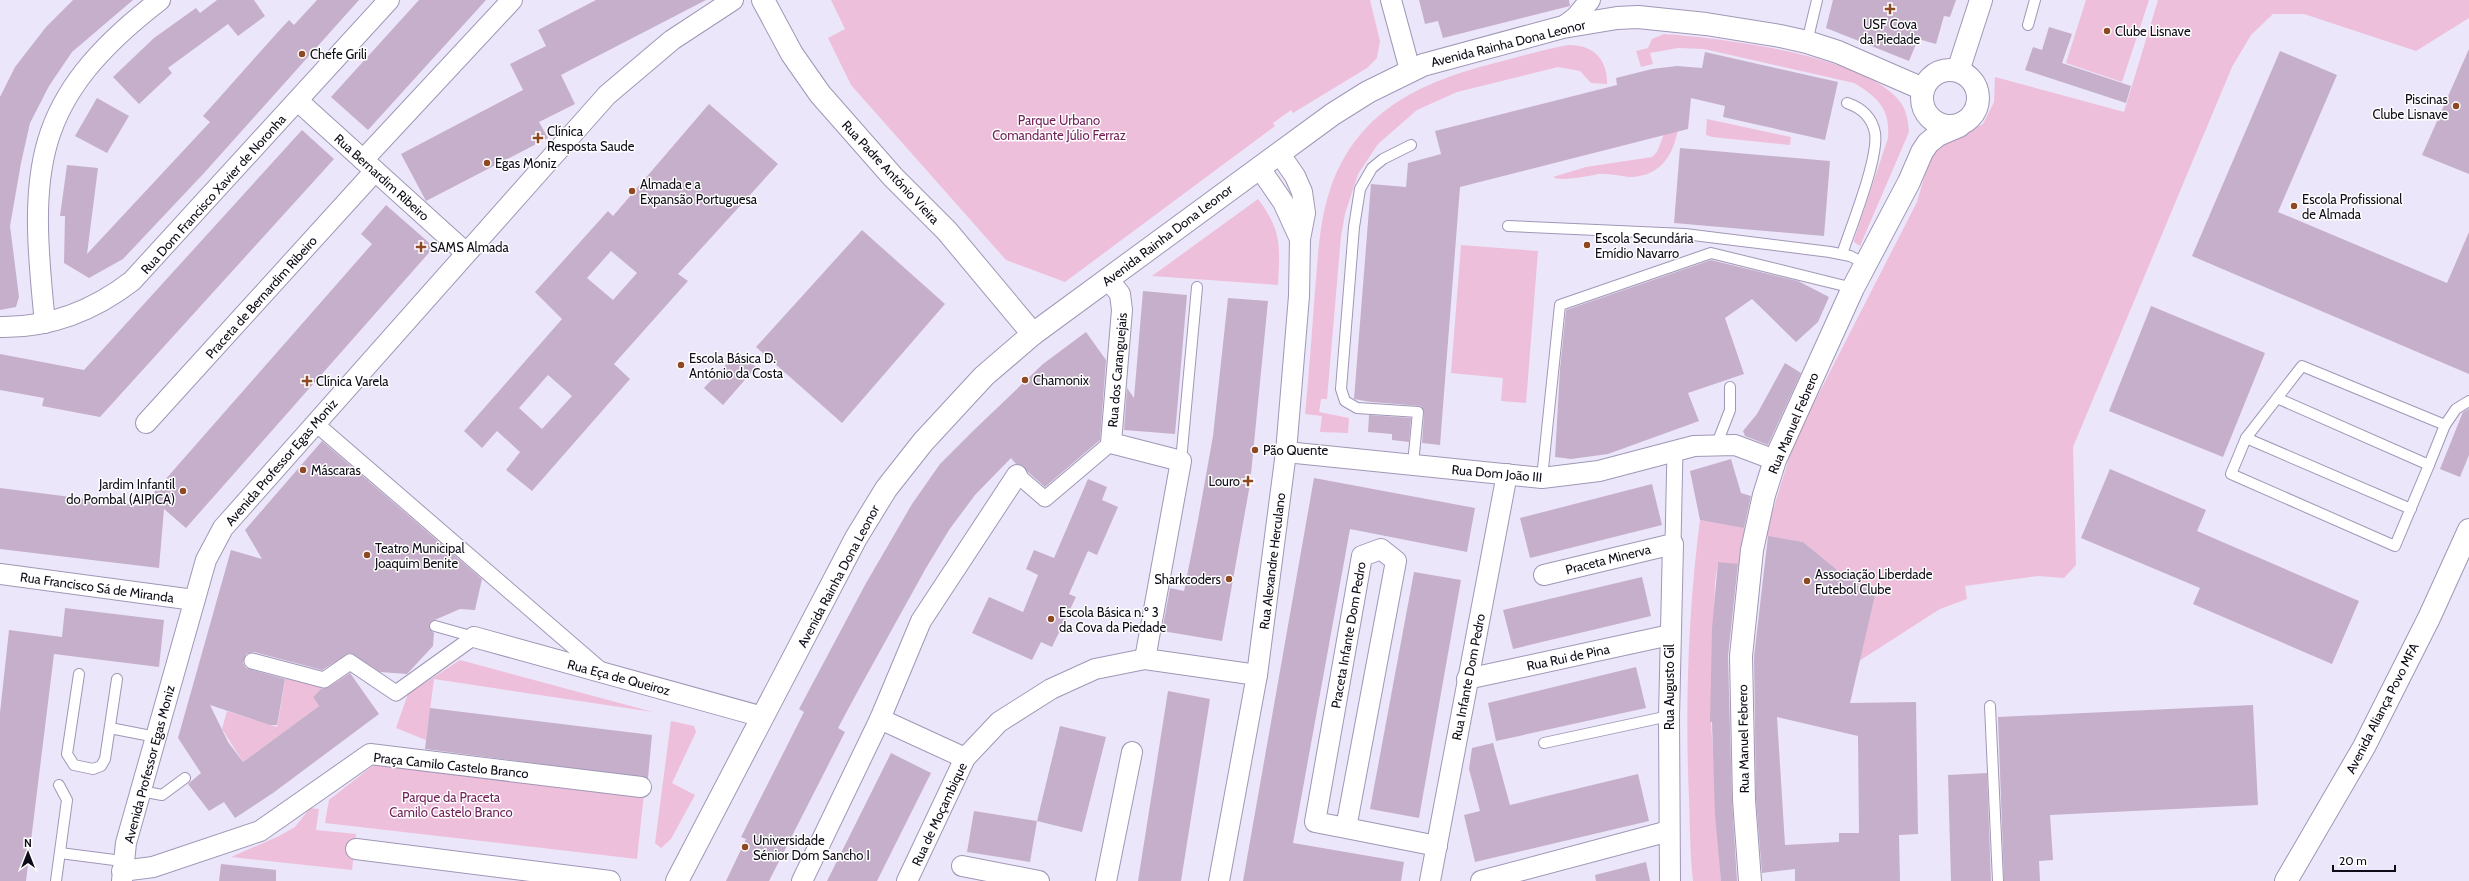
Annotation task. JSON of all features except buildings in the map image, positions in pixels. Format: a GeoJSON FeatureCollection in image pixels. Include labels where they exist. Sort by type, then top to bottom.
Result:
{"type":"FeatureCollection","features":[{"type":"Feature","properties":{"kind":"main road","name":"Rua Padre António Vieira"},"geometry":{"type":"LineString","coordinates":[[763,0],[792,54],[824,100],[893,177],[947,231],[1033,334]]}},
{"type":"Feature","properties":{"kind":"main road"},"geometry":{"type":"LineString","coordinates":[[1958,71],[1981,0]]}},
{"type":"Feature","properties":{"kind":"main road","name":"Avenida Rainha Dona Leonor"},"geometry":{"type":"LineString","coordinates":[[677,881],[856,538],[886,489],[923,442],[984,376],[1033,334],[1259,167],[1368,92],[1410,70],[1442,58],[1563,27],[1617,18],[1638,17],[1706,24],[1807,42],[1838,52],[1923,89]]}},
{"type":"Feature","properties":{"kind":"main road"},"geometry":{"type":"LineString","coordinates":[[1943,70],[1958,71],[1974,82],[1979,99],[1973,115],[1959,126],[1940,125],[1932,121],[1922,106],[1923,89],[1928,80],[1935,74],[1943,70]]}},
{"type":"Feature","properties":{"kind":"main road","name":"Rua Manuel Febrero"},"geometry":{"type":"LineString","coordinates":[[1750,881],[1744,800],[1741,656],[1752,550],[1764,495],[1775,460],[1853,288],[1928,143],[1938,135],[1959,126]]}},
{"type":"Feature","properties":{"kind":"main road","name":"Avenida Aliança Povo MFA"},"geometry":{"type":"LineString","coordinates":[[2286,881],[2364,747],[2428,618],[2469,530]]}},
{"type":"Feature","properties":{"kind":"street"},"geometry":{"type":"LineString","coordinates":[[45,323],[38,259],[37,190],[43,152],[56,116],[73,85],[117,35],[160,0]]}},
{"type":"Feature","properties":{"kind":"street","name":"Rua Dom Francisco Xavier de Noronha"},"geometry":{"type":"LineString","coordinates":[[0,327],[45,323],[64,319],[95,306],[132,281],[389,0]]}},
{"type":"Feature","properties":{"kind":"street","name":"Praceta de Bernardim Ribeiro"},"geometry":{"type":"LineString","coordinates":[[146,423],[512,0]]}},
{"type":"Feature","properties":{"kind":"street","name":"Avenida Professor Egas Moniz"},"geometry":{"type":"LineString","coordinates":[[122,871],[141,791],[194,600],[206,560],[222,528],[607,96],[672,40],[733,0]]}},
{"type":"Feature","properties":{"kind":"street"},"geometry":{"type":"LineString","coordinates":[[1391,0],[1410,70]]}},
{"type":"Feature","properties":{"kind":"street"},"geometry":{"type":"LineString","coordinates":[[1563,27],[1576,17],[1590,0]]}},
{"type":"Feature","properties":{"kind":"street","name":"Rua Bernardim Ribeiro"},"geometry":{"type":"LineString","coordinates":[[298,101],[466,253]]}},
{"type":"Feature","properties":{"kind":"street","name":"Rua Alexandre Herculano"},"geometry":{"type":"LineString","coordinates":[[1219,881],[1257,675],[1286,452],[1299,296],[1300,239],[1305,213],[1302,192],[1295,176],[1279,153]]}},
{"type":"Feature","properties":{"kind":"street","name":"Rua Alexandre Herculano"},"geometry":{"type":"LineString","coordinates":[[1259,167],[1283,202],[1300,239]]}},
{"type":"Feature","properties":{"kind":"street","name":"Rua dos Caranguejais"},"geometry":{"type":"LineString","coordinates":[[1108,279],[1120,294],[1122,310],[1111,443],[1181,461]]}},
{"type":"Feature","properties":{"kind":"street"},"geometry":{"type":"LineString","coordinates":[[315,423],[604,673]]}},
{"type":"Feature","properties":{"kind":"street"},"geometry":{"type":"LineString","coordinates":[[802,881],[880,719],[922,620],[1017,475],[1045,499],[1111,443]]}},
{"type":"Feature","properties":{"kind":"street","name":"Rua Dom João III"},"geometry":{"type":"LineString","coordinates":[[1286,452],[1542,478],[1599,471],[1694,446],[1735,445],[1775,460]]}},
{"type":"Feature","properties":{"kind":"street"},"geometry":{"type":"LineString","coordinates":[[1673,544],[1675,450]]}},
{"type":"Feature","properties":{"kind":"street"},"geometry":{"type":"LineString","coordinates":[[1145,658],[1181,461]]}},
{"type":"Feature","properties":{"kind":"street","name":"Rua Infante Dom Pedro"},"geometry":{"type":"LineString","coordinates":[[1430,881],[1507,474]]}},
{"type":"Feature","properties":{"kind":"street","name":"Praceta Minerva"},"geometry":{"type":"LineString","coordinates":[[1544,575],[1673,544]]}},
{"type":"Feature","properties":{"kind":"street","name":"Rua Augusto Gil"},"geometry":{"type":"LineString","coordinates":[[1670,881],[1669,716],[1673,544]]}},
{"type":"Feature","properties":{"kind":"street","name":"Praceta Infante Dom Pedro"},"geometry":{"type":"LineString","coordinates":[[1346,828],[1396,561],[1381,549],[1362,556],[1314,822],[1437,846]]}},
{"type":"Feature","properties":{"kind":"street","name":"Rua Francisco Sá de Miranda"},"geometry":{"type":"LineString","coordinates":[[0,574],[194,600]]}},
{"type":"Feature","properties":{"kind":"street","name":"Rua Rui de Pina"},"geometry":{"type":"LineString","coordinates":[[1467,679],[1670,635]]}},
{"type":"Feature","properties":{"kind":"street"},"geometry":{"type":"LineString","coordinates":[[252,661],[324,680],[350,662],[396,693],[474,637]]}},
{"type":"Feature","properties":{"kind":"street","name":"Rua Eça de Queiroz"},"geometry":{"type":"LineString","coordinates":[[474,637],[763,717]]}},
{"type":"Feature","properties":{"kind":"street","name":"Rua de Moçambique"},"geometry":{"type":"LineString","coordinates":[[907,881],[965,758],[999,722],[1051,689],[1095,669],[1145,658],[1257,675]]}},
{"type":"Feature","properties":{"kind":"street"},"geometry":{"type":"LineString","coordinates":[[880,719],[965,758]]}},
{"type":"Feature","properties":{"kind":"street"},"geometry":{"type":"LineString","coordinates":[[1106,881],[1132,752]]}},
{"type":"Feature","properties":{"kind":"street","name":"Praça Camilo Castelo Branco"},"geometry":{"type":"LineString","coordinates":[[122,871],[152,867],[260,831],[370,754],[641,787]]}},
{"type":"Feature","properties":{"kind":"street"},"geometry":{"type":"LineString","coordinates":[[1481,881],[1669,831]]}},
{"type":"Feature","properties":{"kind":"street"},"geometry":{"type":"LineString","coordinates":[[356,849],[610,881]]}},
{"type":"Feature","properties":{"kind":"street"},"geometry":{"type":"LineString","coordinates":[[962,866],[1039,881]]}},
{"type":"Feature","properties":{"kind":"lane"},"geometry":{"type":"LineString","coordinates":[[1807,42],[1817,0]]}},
{"type":"Feature","properties":{"kind":"lane"},"geometry":{"type":"LineString","coordinates":[[2028,25],[2035,0]]}},
{"type":"Feature","properties":{"kind":"lane"},"geometry":{"type":"LineString","coordinates":[[1842,254],[1870,166],[1875,144],[1872,122],[1866,113],[1847,103]]}},
{"type":"Feature","properties":{"kind":"lane"},"geometry":{"type":"LineString","coordinates":[[1411,145],[1383,159],[1372,168],[1360,189],[1354,227],[1341,389],[1345,401],[1357,408],[1418,412],[1413,464]]}},
{"type":"Feature","properties":{"kind":"lane"},"geometry":{"type":"LineString","coordinates":[[1508,226],[1685,234],[1842,254],[1866,264]]}},
{"type":"Feature","properties":{"kind":"lane"},"geometry":{"type":"LineString","coordinates":[[1542,478],[1560,305],[1711,253],[1853,288]]}},
{"type":"Feature","properties":{"kind":"lane"},"geometry":{"type":"LineString","coordinates":[[1181,461],[1197,288]]}},
{"type":"Feature","properties":{"kind":"lane"},"geometry":{"type":"LineString","coordinates":[[2445,425],[2302,366],[2246,438],[2231,474],[2395,546],[2445,425],[2456,409],[2469,401]]}},
{"type":"Feature","properties":{"kind":"lane"},"geometry":{"type":"LineString","coordinates":[[1716,446],[1730,410],[1730,387]]}},
{"type":"Feature","properties":{"kind":"lane"},"geometry":{"type":"LineString","coordinates":[[2277,398],[2428,465]]}},
{"type":"Feature","properties":{"kind":"lane"},"geometry":{"type":"LineString","coordinates":[[2246,438],[2410,509]]}},
{"type":"Feature","properties":{"kind":"lane"},"geometry":{"type":"LineString","coordinates":[[435,626],[474,637]]}},
{"type":"Feature","properties":{"kind":"lane"},"geometry":{"type":"LineString","coordinates":[[79,674],[67,752],[70,761],[83,768],[93,769],[101,766],[105,760],[117,679]]}},
{"type":"Feature","properties":{"kind":"lane"},"geometry":{"type":"LineString","coordinates":[[1990,706],[1998,881]]}},
{"type":"Feature","properties":{"kind":"lane"},"geometry":{"type":"LineString","coordinates":[[1544,743],[1669,716]]}},
{"type":"Feature","properties":{"kind":"lane"},"geometry":{"type":"LineString","coordinates":[[110,728],[156,736]]}},
{"type":"Feature","properties":{"kind":"lane"},"geometry":{"type":"LineString","coordinates":[[141,791],[162,795],[185,778]]}},
{"type":"Feature","properties":{"kind":"lane"},"geometry":{"type":"LineString","coordinates":[[56,881],[67,800],[59,785]]}},
{"type":"Feature","properties":{"kind":"lane"},"geometry":{"type":"LineString","coordinates":[[60,853],[122,871]]}},
{"type":"Feature","properties":{"kind":"green space","name":"Parque Urbano Comandante Júlio Ferraz"},"geometry":{"type":"Polygon","coordinates":[[[831,0],[1370,0],[1380,41],[1377,58],[1367,68],[1293,113],[1291,110],[1273,123],[1275,126],[1065,282],[1006,260],[851,85],[828,38],[845,29],[831,0]]]}},
{"type":"Feature","properties":{"kind":"green space","name":"Clube Lisnave"},"geometry":{"type":"Polygon","coordinates":[[[2086,0],[2149,0],[2122,82],[2066,63],[2086,0]]]}},
{"type":"Feature","properties":{"kind":"green space"},"geometry":{"type":"Polygon","coordinates":[[[2158,0],[2469,0],[2469,18],[2416,51],[2304,14],[2273,14],[2251,35],[2232,67],[2073,447],[2076,565],[2064,578],[2038,576],[1965,586],[1967,599],[1940,609],[1859,661],[1876,591],[1857,585],[1856,578],[1841,573],[1803,542],[1765,536],[1794,442],[1917,202],[1930,157],[1944,139],[1963,134],[1983,124],[1994,102],[1995,77],[2124,112],[2158,0]]]}},
{"type":"Feature","properties":{"kind":"green space"},"geometry":{"type":"Polygon","coordinates":[[[1664,34],[1754,45],[1825,61],[1857,73],[1883,86],[1901,103],[1908,120],[1909,132],[1860,246],[1854,242],[1854,240],[1888,138],[1885,112],[1876,99],[1863,88],[1854,83],[1704,49],[1678,48],[1650,53],[1653,64],[1641,67],[1636,51],[1648,48],[1652,39],[1664,34]]]}},
{"type":"Feature","properties":{"kind":"green space"},"geometry":{"type":"Polygon","coordinates":[[[1568,45],[1584,47],[1597,55],[1605,67],[1607,84],[1591,83],[1580,71],[1558,67],[1457,92],[1417,110],[1378,144],[1358,174],[1345,214],[1341,236],[1327,399],[1321,399],[1319,412],[1349,418],[1348,433],[1320,432],[1322,416],[1305,414],[1317,265],[1323,214],[1330,190],[1342,161],[1358,138],[1377,118],[1398,102],[1422,88],[1475,69],[1536,52],[1568,45]]]}},
{"type":"Feature","properties":{"kind":"green space"},"geometry":{"type":"Polygon","coordinates":[[[1707,119],[1791,137],[1790,145],[1712,137],[1706,135],[1707,119]]]}},
{"type":"Feature","properties":{"kind":"green space"},"geometry":{"type":"Polygon","coordinates":[[[1679,121],[1675,142],[1671,152],[1659,167],[1651,172],[1641,176],[1629,177],[1598,174],[1568,179],[1553,177],[1586,167],[1652,157],[1657,152],[1664,134],[1679,121]]]}},
{"type":"Feature","properties":{"kind":"green space"},"geometry":{"type":"Polygon","coordinates":[[[1258,199],[1272,220],[1278,239],[1278,285],[1152,276],[1258,199]]]}},
{"type":"Feature","properties":{"kind":"green space"},"geometry":{"type":"Polygon","coordinates":[[[1461,245],[1538,251],[1526,403],[1501,401],[1503,378],[1451,373],[1461,245]]]}},
{"type":"Feature","properties":{"kind":"green space"},"geometry":{"type":"Polygon","coordinates":[[[1700,520],[1747,528],[1740,565],[1718,562],[1715,582],[1711,722],[1721,881],[1693,881],[1691,861],[1687,729],[1688,659],[1700,520]]]}},
{"type":"Feature","properties":{"kind":"green space"},"geometry":{"type":"Polygon","coordinates":[[[460,660],[653,712],[434,679],[426,740],[396,728],[408,694],[460,660]]]}},
{"type":"Feature","properties":{"kind":"green space"},"geometry":{"type":"Polygon","coordinates":[[[286,675],[324,686],[313,697],[319,706],[243,762],[222,729],[227,711],[277,727],[286,675]]]}},
{"type":"Feature","properties":{"kind":"green space"},"geometry":{"type":"Polygon","coordinates":[[[671,721],[694,726],[696,732],[672,783],[695,795],[671,839],[661,848],[655,843],[671,721]]]}},
{"type":"Feature","properties":{"kind":"green space","name":"Parque da Praceta Camilo Castelo Branco"},"geometry":{"type":"Polygon","coordinates":[[[375,764],[644,794],[637,859],[325,823],[329,800],[375,764]]]}},
{"type":"Feature","properties":{"kind":"green space"},"geometry":{"type":"Polygon","coordinates":[[[310,808],[319,809],[316,830],[356,834],[352,870],[231,857],[279,836],[295,827],[310,808]]]}},
{"type":"Feature","properties":{"kind":"place","name":"USF Cova da Piedade"},"geometry":{"type":"Point","coordinates":[1890,9]}},
{"type":"Feature","properties":{"kind":"place","name":"Clube Lisnave"},"geometry":{"type":"Point","coordinates":[2107,31]}},
{"type":"Feature","properties":{"kind":"place","name":"Chefe Grili"},"geometry":{"type":"Point","coordinates":[302,54]}},
{"type":"Feature","properties":{"kind":"place","name":"Piscinas Clube Lisnave"},"geometry":{"type":"Point","coordinates":[2456,106]}},
{"type":"Feature","properties":{"kind":"place","name":"Clínica Resposta Saude"},"geometry":{"type":"Point","coordinates":[538,138]}},
{"type":"Feature","properties":{"kind":"place","name":"Egas Moniz"},"geometry":{"type":"Point","coordinates":[487,163]}},
{"type":"Feature","properties":{"kind":"place","name":"Almada e a Expansão Portuguesa"},"geometry":{"type":"Point","coordinates":[632,191]}},
{"type":"Feature","properties":{"kind":"place","name":"Escola Profissional de Almada"},"geometry":{"type":"Point","coordinates":[2294,206]}},
{"type":"Feature","properties":{"kind":"place","name":"Escola Secundária Emídio Navarro"},"geometry":{"type":"Point","coordinates":[1587,245]}},
{"type":"Feature","properties":{"kind":"place","name":"SAMS Almada"},"geometry":{"type":"Point","coordinates":[421,247]}},
{"type":"Feature","properties":{"kind":"place","name":"Escola Básica D. António da Costa"},"geometry":{"type":"Point","coordinates":[681,365]}},
{"type":"Feature","properties":{"kind":"place","name":"Chamonix"},"geometry":{"type":"Point","coordinates":[1025,380]}},
{"type":"Feature","properties":{"kind":"place","name":"Clínica Varela"},"geometry":{"type":"Point","coordinates":[307,381]}},
{"type":"Feature","properties":{"kind":"place","name":"Pão Quente"},"geometry":{"type":"Point","coordinates":[1255,450]}},
{"type":"Feature","properties":{"kind":"place","name":"Máscaras"},"geometry":{"type":"Point","coordinates":[303,470]}},
{"type":"Feature","properties":{"kind":"place","name":"Louro"},"geometry":{"type":"Point","coordinates":[1248,481]}},
{"type":"Feature","properties":{"kind":"place","name":"Jardim Infantil do Pombal (AIPICA)"},"geometry":{"type":"Point","coordinates":[183,491]}},
{"type":"Feature","properties":{"kind":"place","name":"Teatro Municipal Joaquim Benite"},"geometry":{"type":"Point","coordinates":[367,555]}},
{"type":"Feature","properties":{"kind":"place","name":"Sharkcoders"},"geometry":{"type":"Point","coordinates":[1229,579]}},
{"type":"Feature","properties":{"kind":"place","name":"Associação Liberdade Futebol Clube"},"geometry":{"type":"Point","coordinates":[1807,581]}},
{"type":"Feature","properties":{"kind":"place","name":"Escola Básica n.º 3 da Cova da Piedade"},"geometry":{"type":"Point","coordinates":[1051,619]}},
{"type":"Feature","properties":{"kind":"place","name":"Universidade Sénior Dom Sancho I"},"geometry":{"type":"Point","coordinates":[745,847]}}]}
